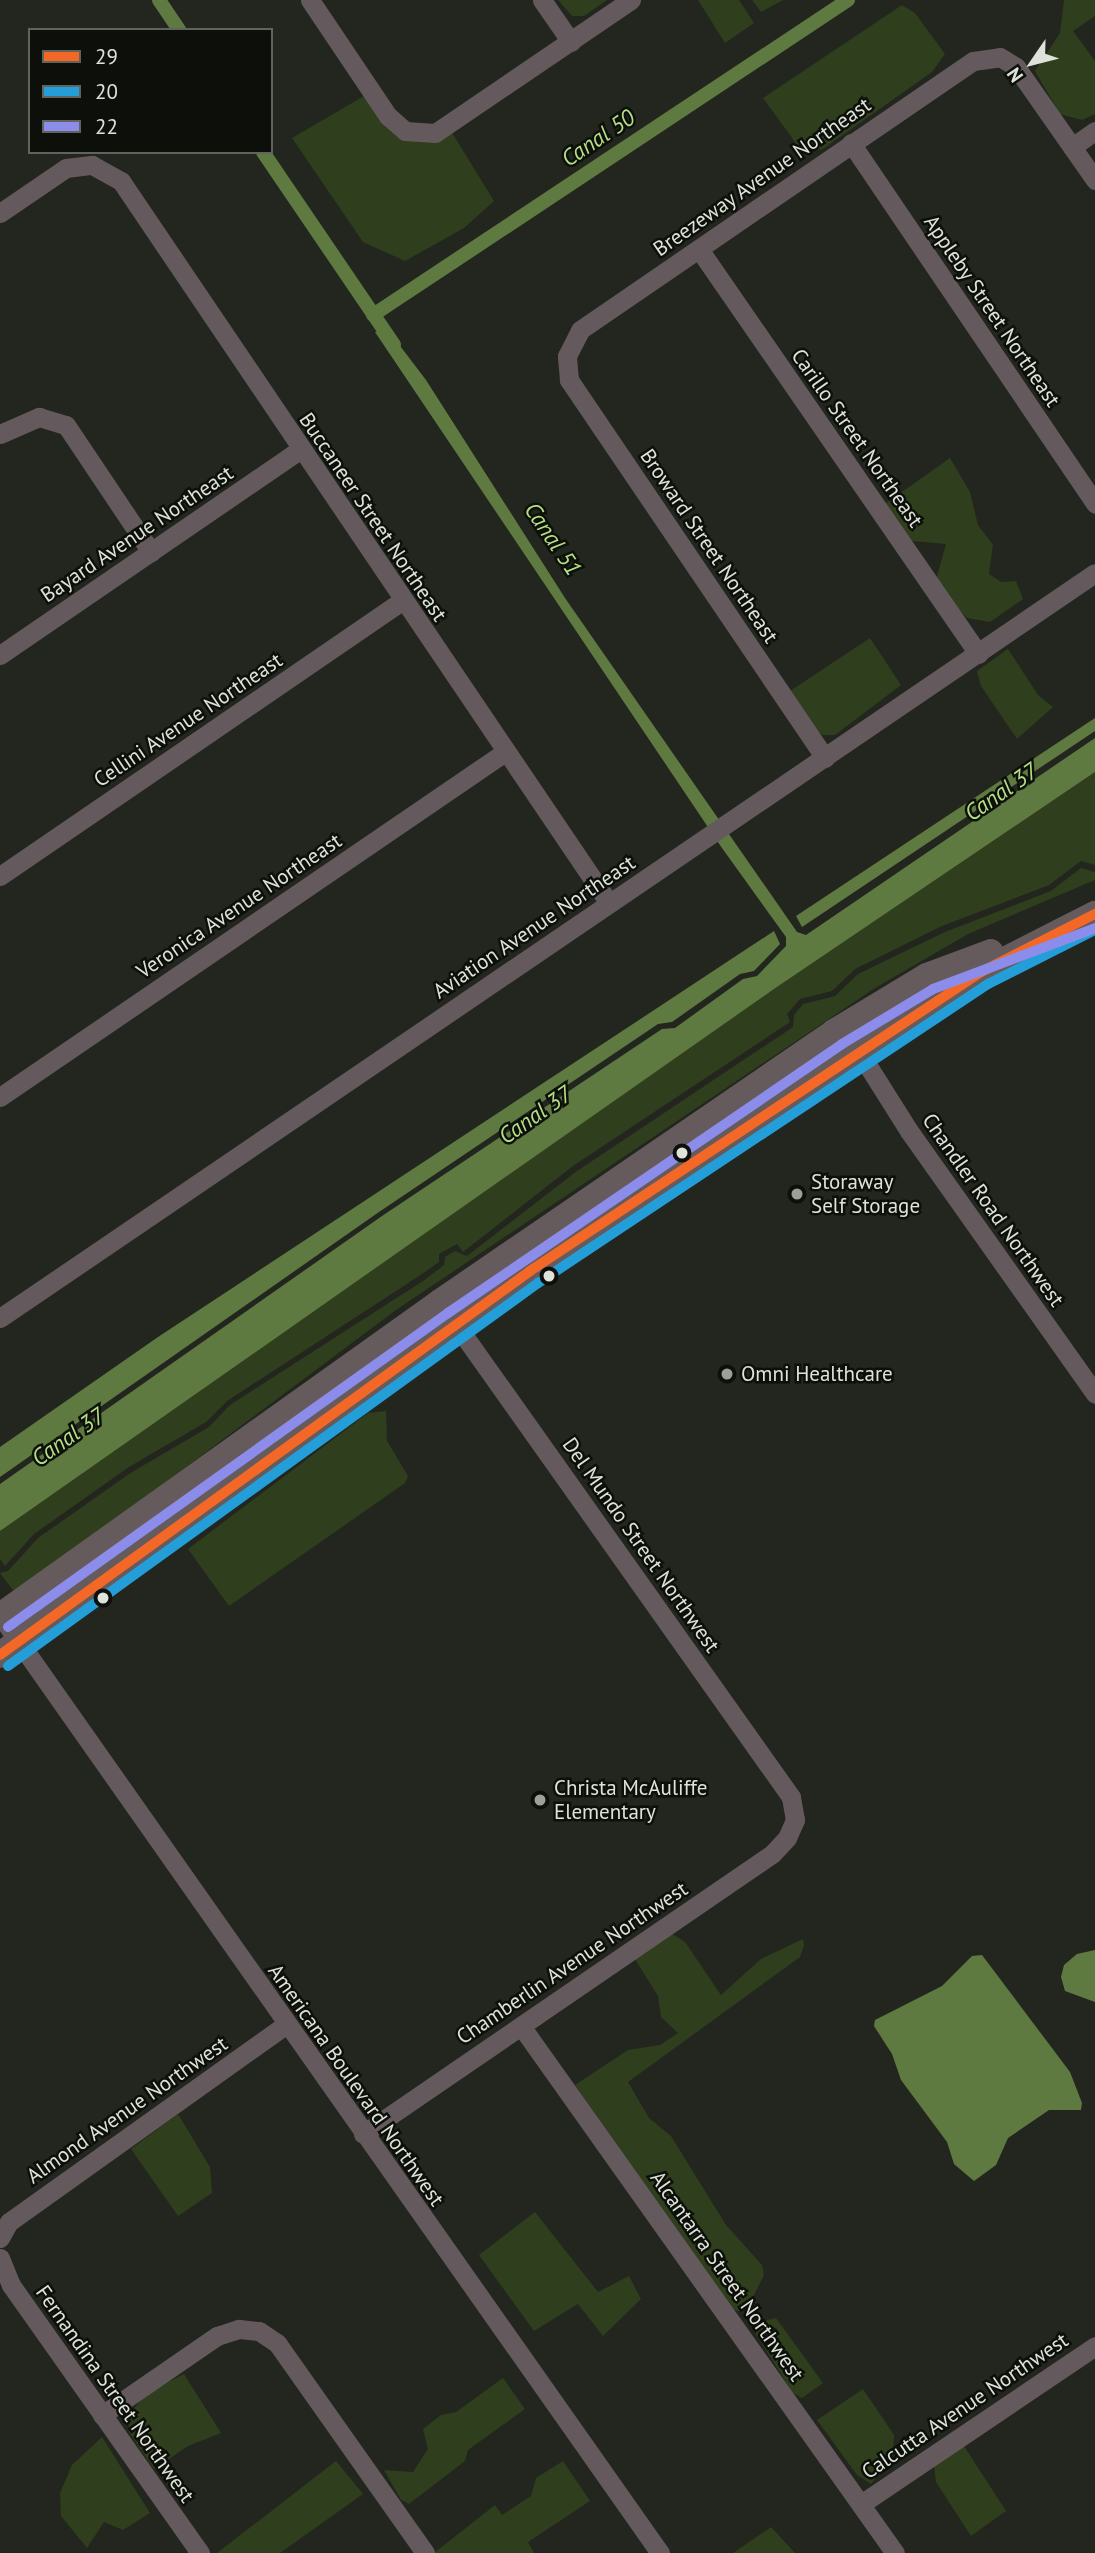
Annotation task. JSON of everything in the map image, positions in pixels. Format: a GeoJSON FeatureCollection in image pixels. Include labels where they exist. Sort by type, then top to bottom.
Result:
{"type":"FeatureCollection","features":[{"type":"Feature","properties":{"kind":"main road"},"geometry":{"type":"LineString","coordinates":[[0,1615],[447,1312],[981,972],[1095,913]]}},
{"type":"Feature","properties":{"kind":"main road"},"geometry":{"type":"LineString","coordinates":[[9,1648],[447,1312],[834,1032],[927,976],[1095,913]]}},
{"type":"Feature","properties":{"kind":"street"},"geometry":{"type":"LineString","coordinates":[[310,0],[388,116],[405,131],[435,133],[631,0]]}},
{"type":"Feature","properties":{"kind":"street"},"geometry":{"type":"LineString","coordinates":[[542,0],[570,42]]}},
{"type":"Feature","properties":{"kind":"street","name":"Breezeway Avenue Northeast"},"geometry":{"type":"LineString","coordinates":[[567,356],[580,330],[973,61],[1000,57],[1016,67],[1072,147]]}},
{"type":"Feature","properties":{"kind":"street"},"geometry":{"type":"LineString","coordinates":[[1095,131],[1072,147],[1095,180]]}},
{"type":"Feature","properties":{"kind":"street","name":"Appleby Street Northeast"},"geometry":{"type":"LineString","coordinates":[[851,143],[1095,504]]}},
{"type":"Feature","properties":{"kind":"street","name":"Buccaneer Street Northeast"},"geometry":{"type":"LineString","coordinates":[[0,213],[66,168],[92,165],[121,181],[401,601],[609,903]]}},
{"type":"Feature","properties":{"kind":"street","name":"Carillo Street Northeast"},"geometry":{"type":"LineString","coordinates":[[699,249],[978,654]]}},
{"type":"Feature","properties":{"kind":"street","name":"Broward Street Northeast"},"geometry":{"type":"LineString","coordinates":[[567,356],[569,380],[825,758]]}},
{"type":"Feature","properties":{"kind":"street"},"geometry":{"type":"LineString","coordinates":[[0,434],[39,417],[66,425],[151,552]]}},
{"type":"Feature","properties":{"kind":"street","name":"Bayard Avenue Northeast"},"geometry":{"type":"LineString","coordinates":[[0,655],[299,450]]}},
{"type":"Feature","properties":{"kind":"street","name":"Aviation Avenue Northeast"},"geometry":{"type":"LineString","coordinates":[[0,1318],[1095,573]]}},
{"type":"Feature","properties":{"kind":"street","name":"Cellini Avenue Northeast"},"geometry":{"type":"LineString","coordinates":[[0,876],[401,601]]}},
{"type":"Feature","properties":{"kind":"street","name":"Veronica Avenue Northeast"},"geometry":{"type":"LineString","coordinates":[[0,1097],[505,752]]}},
{"type":"Feature","properties":{"kind":"street","name":"Chandler Road Northwest"},"geometry":{"type":"LineString","coordinates":[[858,1050],[909,1131],[1095,1394]]}},
{"type":"Feature","properties":{"kind":"street","name":"Del Mundo Street Northwest"},"geometry":{"type":"LineString","coordinates":[[447,1312],[791,1797],[795,1820]]}},
{"type":"Feature","properties":{"kind":"street","name":"Americana Boulevard Northwest"},"geometry":{"type":"LineString","coordinates":[[0,1615],[9,1648],[285,2025],[660,2553]]}},
{"type":"Feature","properties":{"kind":"street","name":"Chamberlin Avenue Northwest"},"geometry":{"type":"LineString","coordinates":[[363,2134],[772,1854],[787,1838],[795,1820]]}},
{"type":"Feature","properties":{"kind":"street","name":"Almond Avenue Northwest"},"geometry":{"type":"LineString","coordinates":[[0,2238],[9,2222],[285,2025]]}},
{"type":"Feature","properties":{"kind":"street","name":"Alcantarra Street Northwest"},"geometry":{"type":"LineString","coordinates":[[521,2026],[895,2553]]}},
{"type":"Feature","properties":{"kind":"street","name":"Fernandina Street Northwest"},"geometry":{"type":"LineString","coordinates":[[0,2258],[11,2285],[200,2553]]}},
{"type":"Feature","properties":{"kind":"street"},"geometry":{"type":"LineString","coordinates":[[103,2415],[217,2336],[239,2329],[259,2331],[277,2343],[425,2553]]}},
{"type":"Feature","properties":{"kind":"street","name":"Calcutta Avenue Northwest"},"geometry":{"type":"LineString","coordinates":[[861,2504],[1095,2346]]}},
{"type":"Feature","properties":{"kind":"shaded area"},"geometry":{"type":"Polygon","coordinates":[[[558,0],[607,0],[584,16],[572,16],[558,0]]]}},
{"type":"Feature","properties":{"kind":"shaded area"},"geometry":{"type":"Polygon","coordinates":[[[698,0],[739,0],[754,23],[725,43],[698,0]]]}},
{"type":"Feature","properties":{"kind":"shaded area"},"geometry":{"type":"Polygon","coordinates":[[[752,0],[783,0],[761,12],[752,0]]]}},
{"type":"Feature","properties":{"kind":"shaded area"},"geometry":{"type":"Polygon","coordinates":[[[1064,0],[1095,0],[1095,16],[1073,31],[1095,61],[1095,114],[1082,120],[1060,114],[1035,71],[1060,33],[1064,0]]]}},
{"type":"Feature","properties":{"kind":"shaded area"},"geometry":{"type":"Polygon","coordinates":[[[902,5],[915,13],[945,54],[932,72],[823,149],[803,153],[763,98],[902,5]]]}},
{"type":"Feature","properties":{"kind":"shaded area"},"geometry":{"type":"Polygon","coordinates":[[[364,96],[388,128],[451,131],[494,201],[464,228],[405,261],[363,242],[292,138],[364,96]]]}},
{"type":"Feature","properties":{"kind":"shaded area"},"geometry":{"type":"Polygon","coordinates":[[[950,458],[970,492],[978,525],[993,545],[989,574],[1001,582],[1016,581],[1023,599],[990,622],[967,618],[935,584],[946,544],[912,541],[885,504],[950,458]]]}},
{"type":"Feature","properties":{"kind":"shaded area"},"geometry":{"type":"Polygon","coordinates":[[[870,638],[901,685],[835,735],[822,735],[809,724],[790,691],[870,638]]]}},
{"type":"Feature","properties":{"kind":"shaded area"},"geometry":{"type":"Polygon","coordinates":[[[1008,649],[1038,695],[1053,707],[1017,739],[981,686],[977,671],[1008,649]]]}},
{"type":"Feature","properties":{"kind":"shaded area"},"geometry":{"type":"Polygon","coordinates":[[[1095,772],[1095,865],[1081,861],[1049,885],[942,926],[855,969],[832,991],[800,999],[787,1014],[790,1022],[573,1166],[463,1252],[457,1244],[439,1254],[439,1262],[419,1276],[227,1401],[206,1422],[129,1467],[34,1534],[5,1566],[0,1559],[0,1531],[46,1497],[774,989],[1095,772]]]}},
{"type":"Feature","properties":{"kind":"shaded area"},"geometry":{"type":"Polygon","coordinates":[[[1081,868],[1095,872],[1095,880],[968,934],[875,988],[396,1310],[16,1594],[0,1573],[8,1571],[38,1538],[132,1472],[209,1427],[230,1405],[423,1281],[444,1265],[445,1257],[455,1251],[467,1256],[577,1171],[793,1027],[794,1015],[803,1004],[835,996],[858,974],[945,932],[1051,891],[1081,868]]]}},
{"type":"Feature","properties":{"kind":"shaded area"},"geometry":{"type":"Polygon","coordinates":[[[386,1411],[387,1441],[408,1476],[405,1483],[229,1606],[188,1549],[368,1413],[386,1411]]]}},
{"type":"Feature","properties":{"kind":"shaded area"},"geometry":{"type":"Polygon","coordinates":[[[672,1934],[685,1942],[721,1995],[761,1959],[803,1939],[800,1957],[628,2082],[649,2118],[671,2136],[726,2225],[762,2265],[764,2275],[752,2299],[739,2311],[729,2309],[575,2085],[628,2050],[660,2045],[678,2033],[661,2017],[658,1996],[635,1959],[672,1934]]]}},
{"type":"Feature","properties":{"kind":"shaded area"},"geometry":{"type":"Polygon","coordinates":[[[178,2114],[210,2167],[212,2193],[178,2216],[131,2149],[178,2114]]]}},
{"type":"Feature","properties":{"kind":"shaded area"},"geometry":{"type":"Polygon","coordinates":[[[535,2212],[598,2292],[629,2276],[641,2299],[603,2336],[578,2304],[534,2331],[479,2255],[535,2212]]]}},
{"type":"Feature","properties":{"kind":"shaded area"},"geometry":{"type":"Polygon","coordinates":[[[776,2318],[823,2383],[802,2398],[793,2393],[754,2331],[762,2321],[776,2318]]]}},
{"type":"Feature","properties":{"kind":"shaded area"},"geometry":{"type":"Polygon","coordinates":[[[184,2374],[221,2433],[188,2446],[154,2469],[129,2432],[128,2415],[148,2392],[184,2374]]]}},
{"type":"Feature","properties":{"kind":"shaded area"},"geometry":{"type":"Polygon","coordinates":[[[503,2378],[525,2409],[468,2450],[465,2461],[409,2504],[401,2500],[384,2470],[413,2472],[428,2449],[423,2429],[441,2415],[456,2412],[503,2378]]]}},
{"type":"Feature","properties":{"kind":"shaded area"},"geometry":{"type":"Polygon","coordinates":[[[863,2389],[894,2435],[893,2457],[871,2484],[857,2475],[817,2420],[863,2389]]]}},
{"type":"Feature","properties":{"kind":"shaded area"},"geometry":{"type":"Polygon","coordinates":[[[102,2437],[150,2513],[123,2530],[104,2522],[87,2548],[61,2516],[60,2493],[72,2465],[102,2437]]]}},
{"type":"Feature","properties":{"kind":"shaded area"},"geometry":{"type":"Polygon","coordinates":[[[964,2446],[1006,2511],[971,2536],[936,2482],[934,2466],[964,2446]]]}},
{"type":"Feature","properties":{"kind":"shaded area"},"geometry":{"type":"Polygon","coordinates":[[[336,2461],[363,2494],[280,2553],[217,2553],[336,2461]]]}},
{"type":"Feature","properties":{"kind":"shaded area"},"geometry":{"type":"Polygon","coordinates":[[[563,2461],[590,2501],[528,2542],[534,2553],[434,2553],[495,2505],[502,2515],[531,2496],[536,2478],[563,2461]]]}},
{"type":"Feature","properties":{"kind":"shaded area"},"geometry":{"type":"Polygon","coordinates":[[[771,2527],[795,2553],[733,2553],[771,2527]]]}},
{"type":"Feature","properties":{"kind":"water","name":"Canal 37"},"geometry":{"type":"Polygon","coordinates":[[[388,330],[426,380],[565,598],[797,932],[806,935],[1095,738],[1095,772],[774,989],[0,1531],[0,1484],[382,1216],[662,1029],[675,1028],[743,979],[757,976],[786,946],[786,937],[722,848],[375,332],[388,330]]]}},
{"type":"Feature","properties":{"kind":"water","name":"Canal 37"},"geometry":{"type":"Polygon","coordinates":[[[1095,718],[1095,731],[802,927],[796,916],[1095,718]]]}},
{"type":"Feature","properties":{"kind":"water"},"geometry":{"type":"Polygon","coordinates":[[[774,931],[780,944],[754,971],[740,974],[672,1022],[658,1024],[379,1212],[0,1477],[0,1447],[158,1337],[774,931]]]}},
{"type":"Feature","properties":{"kind":"water"},"geometry":{"type":"Polygon","coordinates":[[[1095,1950],[1095,2002],[1065,1991],[1061,1977],[1064,1965],[1077,1954],[1095,1950]]]}},
{"type":"Feature","properties":{"kind":"water"},"geometry":{"type":"Polygon","coordinates":[[[982,1955],[1070,2072],[1082,2103],[1081,2110],[1049,2110],[1008,2138],[996,2165],[974,2181],[954,2164],[947,2142],[901,2080],[892,2054],[874,2026],[875,2020],[942,1986],[972,1956],[982,1955]]]}},
{"type":"Feature","properties":{"kind":"waterway","name":"Canal 51"},"geometry":{"type":"LineString","coordinates":[[159,0],[178,28]]}},
{"type":"Feature","properties":{"kind":"waterway","name":"Canal 50"},"geometry":{"type":"LineString","coordinates":[[373,315],[848,0]]}},
{"type":"Feature","properties":{"kind":"waterway","name":"Canal 51"},"geometry":{"type":"LineString","coordinates":[[264,154],[394,345]]}},
{"type":"Feature","properties":{"kind":"transit line","name":"29"},"geometry":{"type":"LineString","coordinates":[[0,1655],[530,1271],[981,972],[1095,914]]}},
{"type":"Feature","properties":{"kind":"transit line","name":"22"},"geometry":{"type":"LineString","coordinates":[[8,1627],[448,1313],[842,1044],[933,989],[1095,928]]}},
{"type":"Feature","properties":{"kind":"transit line","name":"20"},"geometry":{"type":"LineString","coordinates":[[8,1666],[538,1283],[988,984],[1095,930]]}},
{"type":"Feature","properties":{"kind":"place","name":"Storaway Self Storage"},"geometry":{"type":"Point","coordinates":[797,1194]}},
{"type":"Feature","properties":{"kind":"place","name":"Omni Healthcare"},"geometry":{"type":"Point","coordinates":[727,1374]}},
{"type":"Feature","properties":{"kind":"place","name":"Christa McAuliffe Elementary"},"geometry":{"type":"Point","coordinates":[540,1800]}}]}
